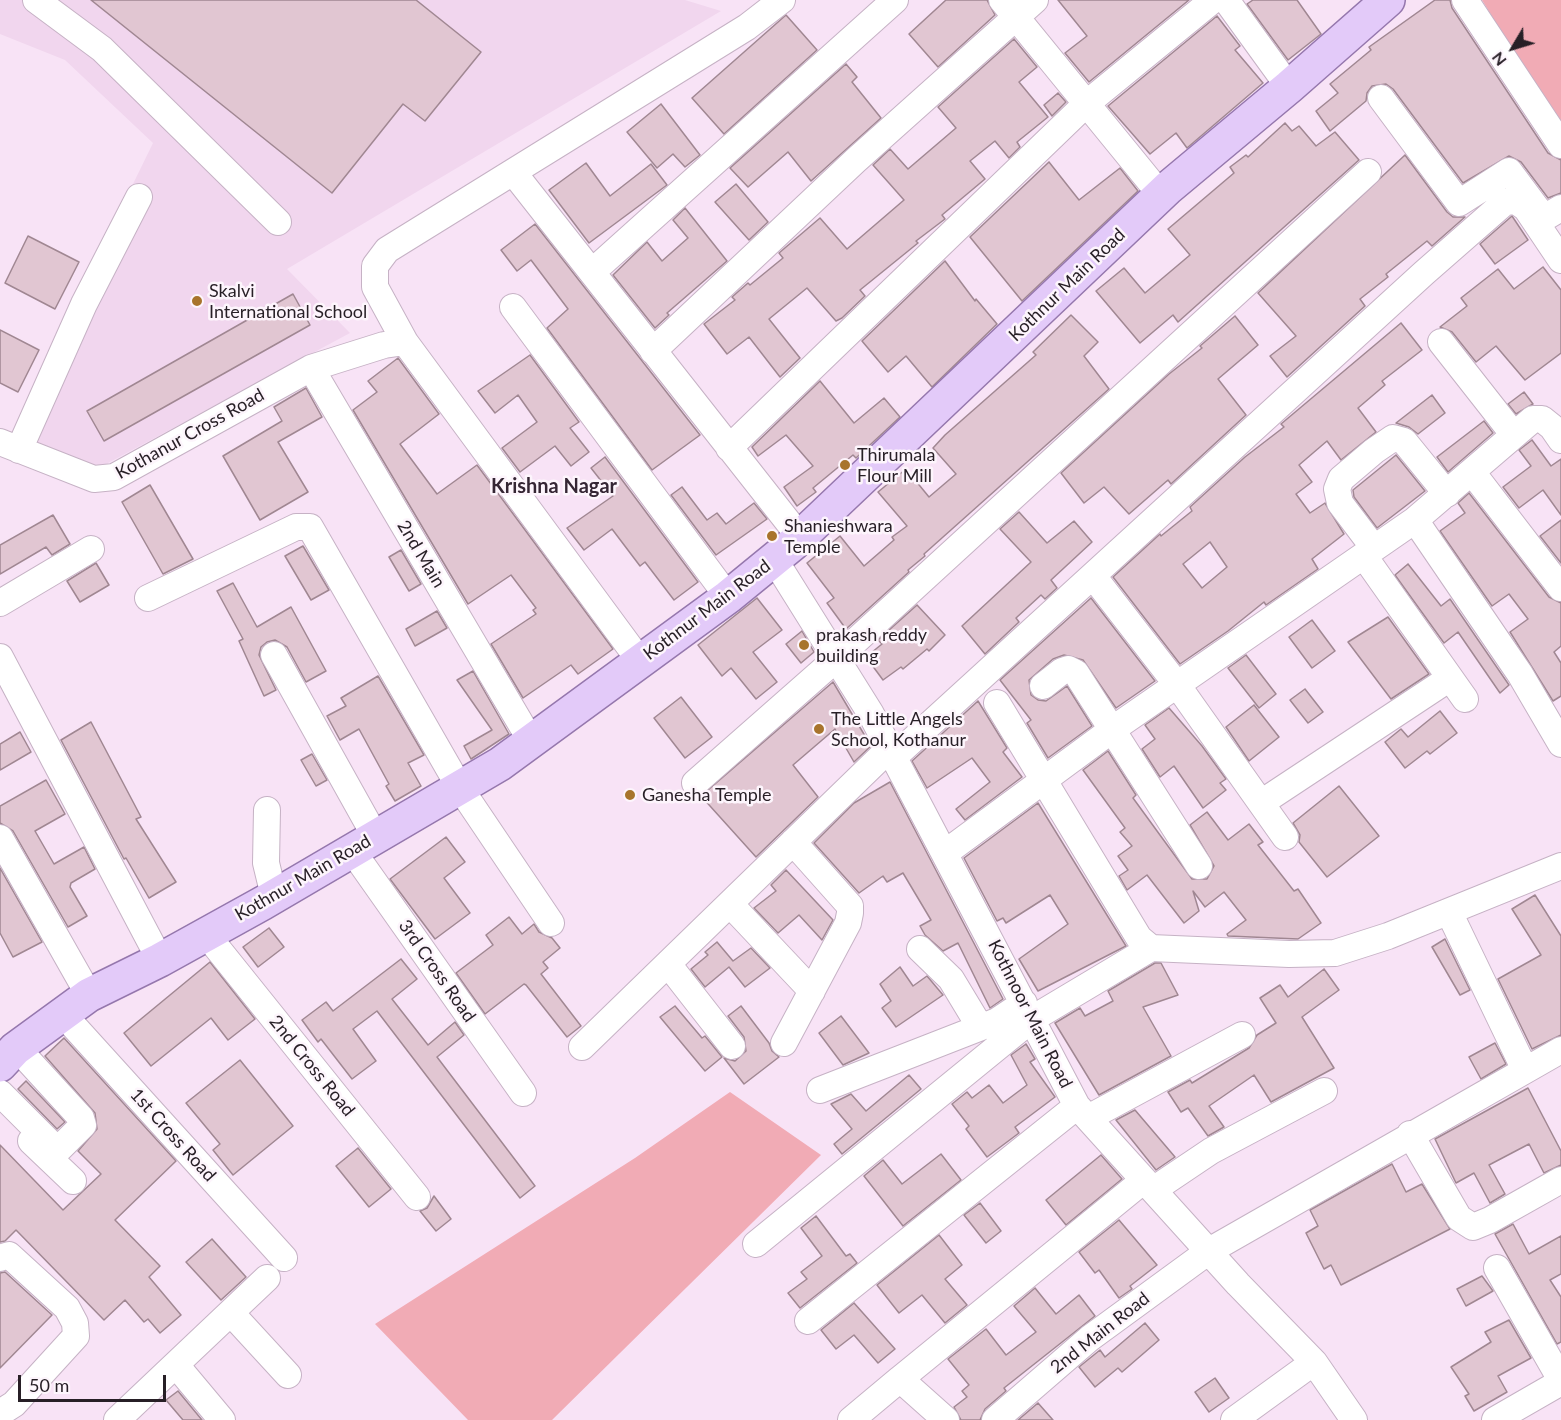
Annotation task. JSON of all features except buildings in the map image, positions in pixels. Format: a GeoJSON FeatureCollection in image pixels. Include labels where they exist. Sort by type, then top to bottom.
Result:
{"type":"FeatureCollection","features":[{"type":"Feature","properties":{"kind":"main road","name":"Kothnur Main Road"},"geometry":{"type":"LineString","coordinates":[[8,1056],[61,1012],[88,995],[159,960],[274,896],[501,764],[728,597],[800,537],[1161,195],[1388,0]]}},
{"type":"Feature","properties":{"kind":"street"},"geometry":{"type":"LineString","coordinates":[[36,0],[102,49],[278,222]]}},
{"type":"Feature","properties":{"kind":"street"},"geometry":{"type":"LineString","coordinates":[[640,661],[405,342],[375,287],[375,266],[387,250],[747,27],[783,0]]}},
{"type":"Feature","properties":{"kind":"street"},"geometry":{"type":"LineString","coordinates":[[592,272],[895,0]]}},
{"type":"Feature","properties":{"kind":"street"},"geometry":{"type":"LineString","coordinates":[[653,351],[848,168],[1009,8],[1035,0]]}},
{"type":"Feature","properties":{"kind":"street"},"geometry":{"type":"LineString","coordinates":[[729,448],[1086,104],[1213,0]]}},
{"type":"Feature","properties":{"kind":"street"},"geometry":{"type":"LineString","coordinates":[[1226,0],[1289,87]]}},
{"type":"Feature","properties":{"kind":"street"},"geometry":{"type":"LineString","coordinates":[[1465,0],[1561,145]]}},
{"type":"Feature","properties":{"kind":"street"},"geometry":{"type":"LineString","coordinates":[[1009,8],[1161,195]]}},
{"type":"Feature","properties":{"kind":"street"},"geometry":{"type":"LineString","coordinates":[[1381,98],[1459,203],[1509,171],[1544,218],[1561,208]]}},
{"type":"Feature","properties":{"kind":"street"},"geometry":{"type":"LineString","coordinates":[[513,172],[800,537]]}},
{"type":"Feature","properties":{"kind":"street"},"geometry":{"type":"LineString","coordinates":[[695,783],[837,658],[1368,172]]}},
{"type":"Feature","properties":{"kind":"street"},"geometry":{"type":"LineString","coordinates":[[10,446],[139,196]]}},
{"type":"Feature","properties":{"kind":"street"},"geometry":{"type":"LineString","coordinates":[[582,1047],[793,842],[1093,576],[1424,273],[1505,202],[1516,201],[1526,208],[1561,260]]}},
{"type":"Feature","properties":{"kind":"street"},"geometry":{"type":"LineString","coordinates":[[513,307],[728,597]]}},
{"type":"Feature","properties":{"kind":"street","name":"Kothanur Cross Road"},"geometry":{"type":"LineString","coordinates":[[10,446],[94,479],[114,477],[310,368],[384,345],[405,342]]}},
{"type":"Feature","properties":{"kind":"street"},"geometry":{"type":"LineString","coordinates":[[1441,342],[1515,435]]}},
{"type":"Feature","properties":{"kind":"street","name":"2nd Main"},"geometry":{"type":"LineString","coordinates":[[310,368],[531,741]]}},
{"type":"Feature","properties":{"kind":"street"},"geometry":{"type":"LineString","coordinates":[[945,853],[1113,729],[1415,520],[1533,420],[1542,419],[1558,429]]}},
{"type":"Feature","properties":{"kind":"street"},"geometry":{"type":"LineString","coordinates":[[1447,494],[1404,441],[1393,438],[1341,478],[1337,489],[1340,503],[1369,552],[1465,699]]}},
{"type":"Feature","properties":{"kind":"street"},"geometry":{"type":"LineString","coordinates":[[1472,472],[1561,588]]}},
{"type":"Feature","properties":{"kind":"street"},"geometry":{"type":"LineString","coordinates":[[1415,520],[1520,674],[1561,744]]}},
{"type":"Feature","properties":{"kind":"street"},"geometry":{"type":"LineString","coordinates":[[148,598],[296,526],[310,527],[460,788],[551,923]]}},
{"type":"Feature","properties":{"kind":"street"},"geometry":{"type":"LineString","coordinates":[[0,603],[91,549]]}},
{"type":"Feature","properties":{"kind":"street","name":"Kothnoor Main Road"},"geometry":{"type":"LineString","coordinates":[[774,559],[837,658],[892,753],[1083,1112],[1314,1362],[1354,1420]]}},
{"type":"Feature","properties":{"kind":"street"},"geometry":{"type":"LineString","coordinates":[[1093,576],[1178,686],[1285,837]]}},
{"type":"Feature","properties":{"kind":"street","name":"3rd Cross Road"},"geometry":{"type":"LineString","coordinates":[[274,655],[363,843],[524,1093]]}},
{"type":"Feature","properties":{"kind":"street"},"geometry":{"type":"LineString","coordinates":[[0,657],[159,960]]}},
{"type":"Feature","properties":{"kind":"street"},"geometry":{"type":"LineString","coordinates":[[1043,686],[1062,671],[1068,669],[1076,672],[1199,866]]}},
{"type":"Feature","properties":{"kind":"street"},"geometry":{"type":"LineString","coordinates":[[1261,803],[1450,678]]}},
{"type":"Feature","properties":{"kind":"street"},"geometry":{"type":"LineString","coordinates":[[997,703],[1139,938],[1151,948]]}},
{"type":"Feature","properties":{"kind":"street"},"geometry":{"type":"LineString","coordinates":[[267,810],[266,863],[274,896]]}},
{"type":"Feature","properties":{"kind":"street"},"geometry":{"type":"LineString","coordinates":[[0,838],[88,995]]}},
{"type":"Feature","properties":{"kind":"street"},"geometry":{"type":"LineString","coordinates":[[784,1043],[848,923],[850,906],[793,842]]}},
{"type":"Feature","properties":{"kind":"street"},"geometry":{"type":"LineString","coordinates":[[820,1090],[980,1027],[1028,1011],[1151,948],[1289,954],[1335,953],[1388,936],[1561,866]]}},
{"type":"Feature","properties":{"kind":"street"},"geometry":{"type":"LineString","coordinates":[[730,904],[812,991]]}},
{"type":"Feature","properties":{"kind":"street"},"geometry":{"type":"LineString","coordinates":[[1449,912],[1525,1070]]}},
{"type":"Feature","properties":{"kind":"street","name":"2nd Cross Road"},"geometry":{"type":"LineString","coordinates":[[206,934],[417,1197]]}},
{"type":"Feature","properties":{"kind":"street"},"geometry":{"type":"LineString","coordinates":[[920,949],[951,979],[980,1027]]}},
{"type":"Feature","properties":{"kind":"street"},"geometry":{"type":"LineString","coordinates":[[668,964],[732,1046]]}},
{"type":"Feature","properties":{"kind":"street"},"geometry":{"type":"LineString","coordinates":[[756,1244],[1028,1011]]}},
{"type":"Feature","properties":{"kind":"street","name":"1st Cross Road"},"geometry":{"type":"LineString","coordinates":[[61,1012],[284,1258]]}},
{"type":"Feature","properties":{"kind":"street"},"geometry":{"type":"LineString","coordinates":[[808,1321],[1083,1112],[1242,1035]]}},
{"type":"Feature","properties":{"kind":"street","name":"2nd Main Road"},"geometry":{"type":"LineString","coordinates":[[995,1420],[1090,1338],[1209,1251],[1410,1134],[1561,1050]]}},
{"type":"Feature","properties":{"kind":"street"},"geometry":{"type":"LineString","coordinates":[[0,1093],[54,1147],[60,1148],[83,1125],[81,1118],[8,1056]]}},
{"type":"Feature","properties":{"kind":"street"},"geometry":{"type":"LineString","coordinates":[[851,1420],[900,1378],[1149,1185],[1324,1091]]}},
{"type":"Feature","properties":{"kind":"street"},"geometry":{"type":"LineString","coordinates":[[0,1112],[73,1181]]}},
{"type":"Feature","properties":{"kind":"street"},"geometry":{"type":"LineString","coordinates":[[1410,1134],[1459,1218],[1473,1227],[1561,1179]]}},
{"type":"Feature","properties":{"kind":"street"},"geometry":{"type":"LineString","coordinates":[[0,1258],[9,1255],[67,1308],[75,1323],[76,1336],[14,1404],[0,1413]]}},
{"type":"Feature","properties":{"kind":"street"},"geometry":{"type":"LineString","coordinates":[[1495,1420],[1561,1381],[1497,1269]]}},
{"type":"Feature","properties":{"kind":"street"},"geometry":{"type":"LineString","coordinates":[[117,1420],[267,1278]]}},
{"type":"Feature","properties":{"kind":"street"},"geometry":{"type":"LineString","coordinates":[[231,1313],[288,1375]]}},
{"type":"Feature","properties":{"kind":"street"},"geometry":{"type":"LineString","coordinates":[[1234,1420],[1314,1362]]}},
{"type":"Feature","properties":{"kind":"street"},"geometry":{"type":"LineString","coordinates":[[176,1365],[222,1420]]}},
{"type":"Feature","properties":{"kind":"street"},"geometry":{"type":"LineString","coordinates":[[900,1378],[946,1420]]}},
{"type":"Feature","properties":{"kind":"shaded area"},"geometry":{"type":"Polygon","coordinates":[[[0,0],[685,0],[721,11],[287,269],[350,333],[95,470],[11,434],[153,143],[65,60],[0,34],[0,0]]]}},
{"type":"Feature","properties":{"kind":"shaded area"},"geometry":{"type":"Polygon","coordinates":[[[1482,0],[1561,0],[1561,131],[1482,0]]]}},
{"type":"Feature","properties":{"kind":"shaded area"},"geometry":{"type":"Polygon","coordinates":[[[730,1092],[821,1155],[552,1420],[468,1420],[375,1324],[635,1158],[730,1092]]]}},
{"type":"Feature","properties":{"kind":"place","name":"Skalvi International School"},"geometry":{"type":"Point","coordinates":[197,301]}},
{"type":"Feature","properties":{"kind":"place","name":"Thirumala Flour Mill"},"geometry":{"type":"Point","coordinates":[845,465]}},
{"type":"Feature","properties":{"kind":"place","name":"Shanieshwara Temple"},"geometry":{"type":"Point","coordinates":[772,536]}},
{"type":"Feature","properties":{"kind":"place","name":"prakash reddy building"},"geometry":{"type":"Point","coordinates":[804,645]}},
{"type":"Feature","properties":{"kind":"place","name":"The Little Angels School, Kothanur"},"geometry":{"type":"Point","coordinates":[819,729]}},
{"type":"Feature","properties":{"kind":"place","name":"Ganesha Temple"},"geometry":{"type":"Point","coordinates":[630,795]}},
{"type":"Feature","properties":{"kind":"district","name":"Krishna Nagar"},"geometry":{"type":"Point","coordinates":[554,487]}}]}
